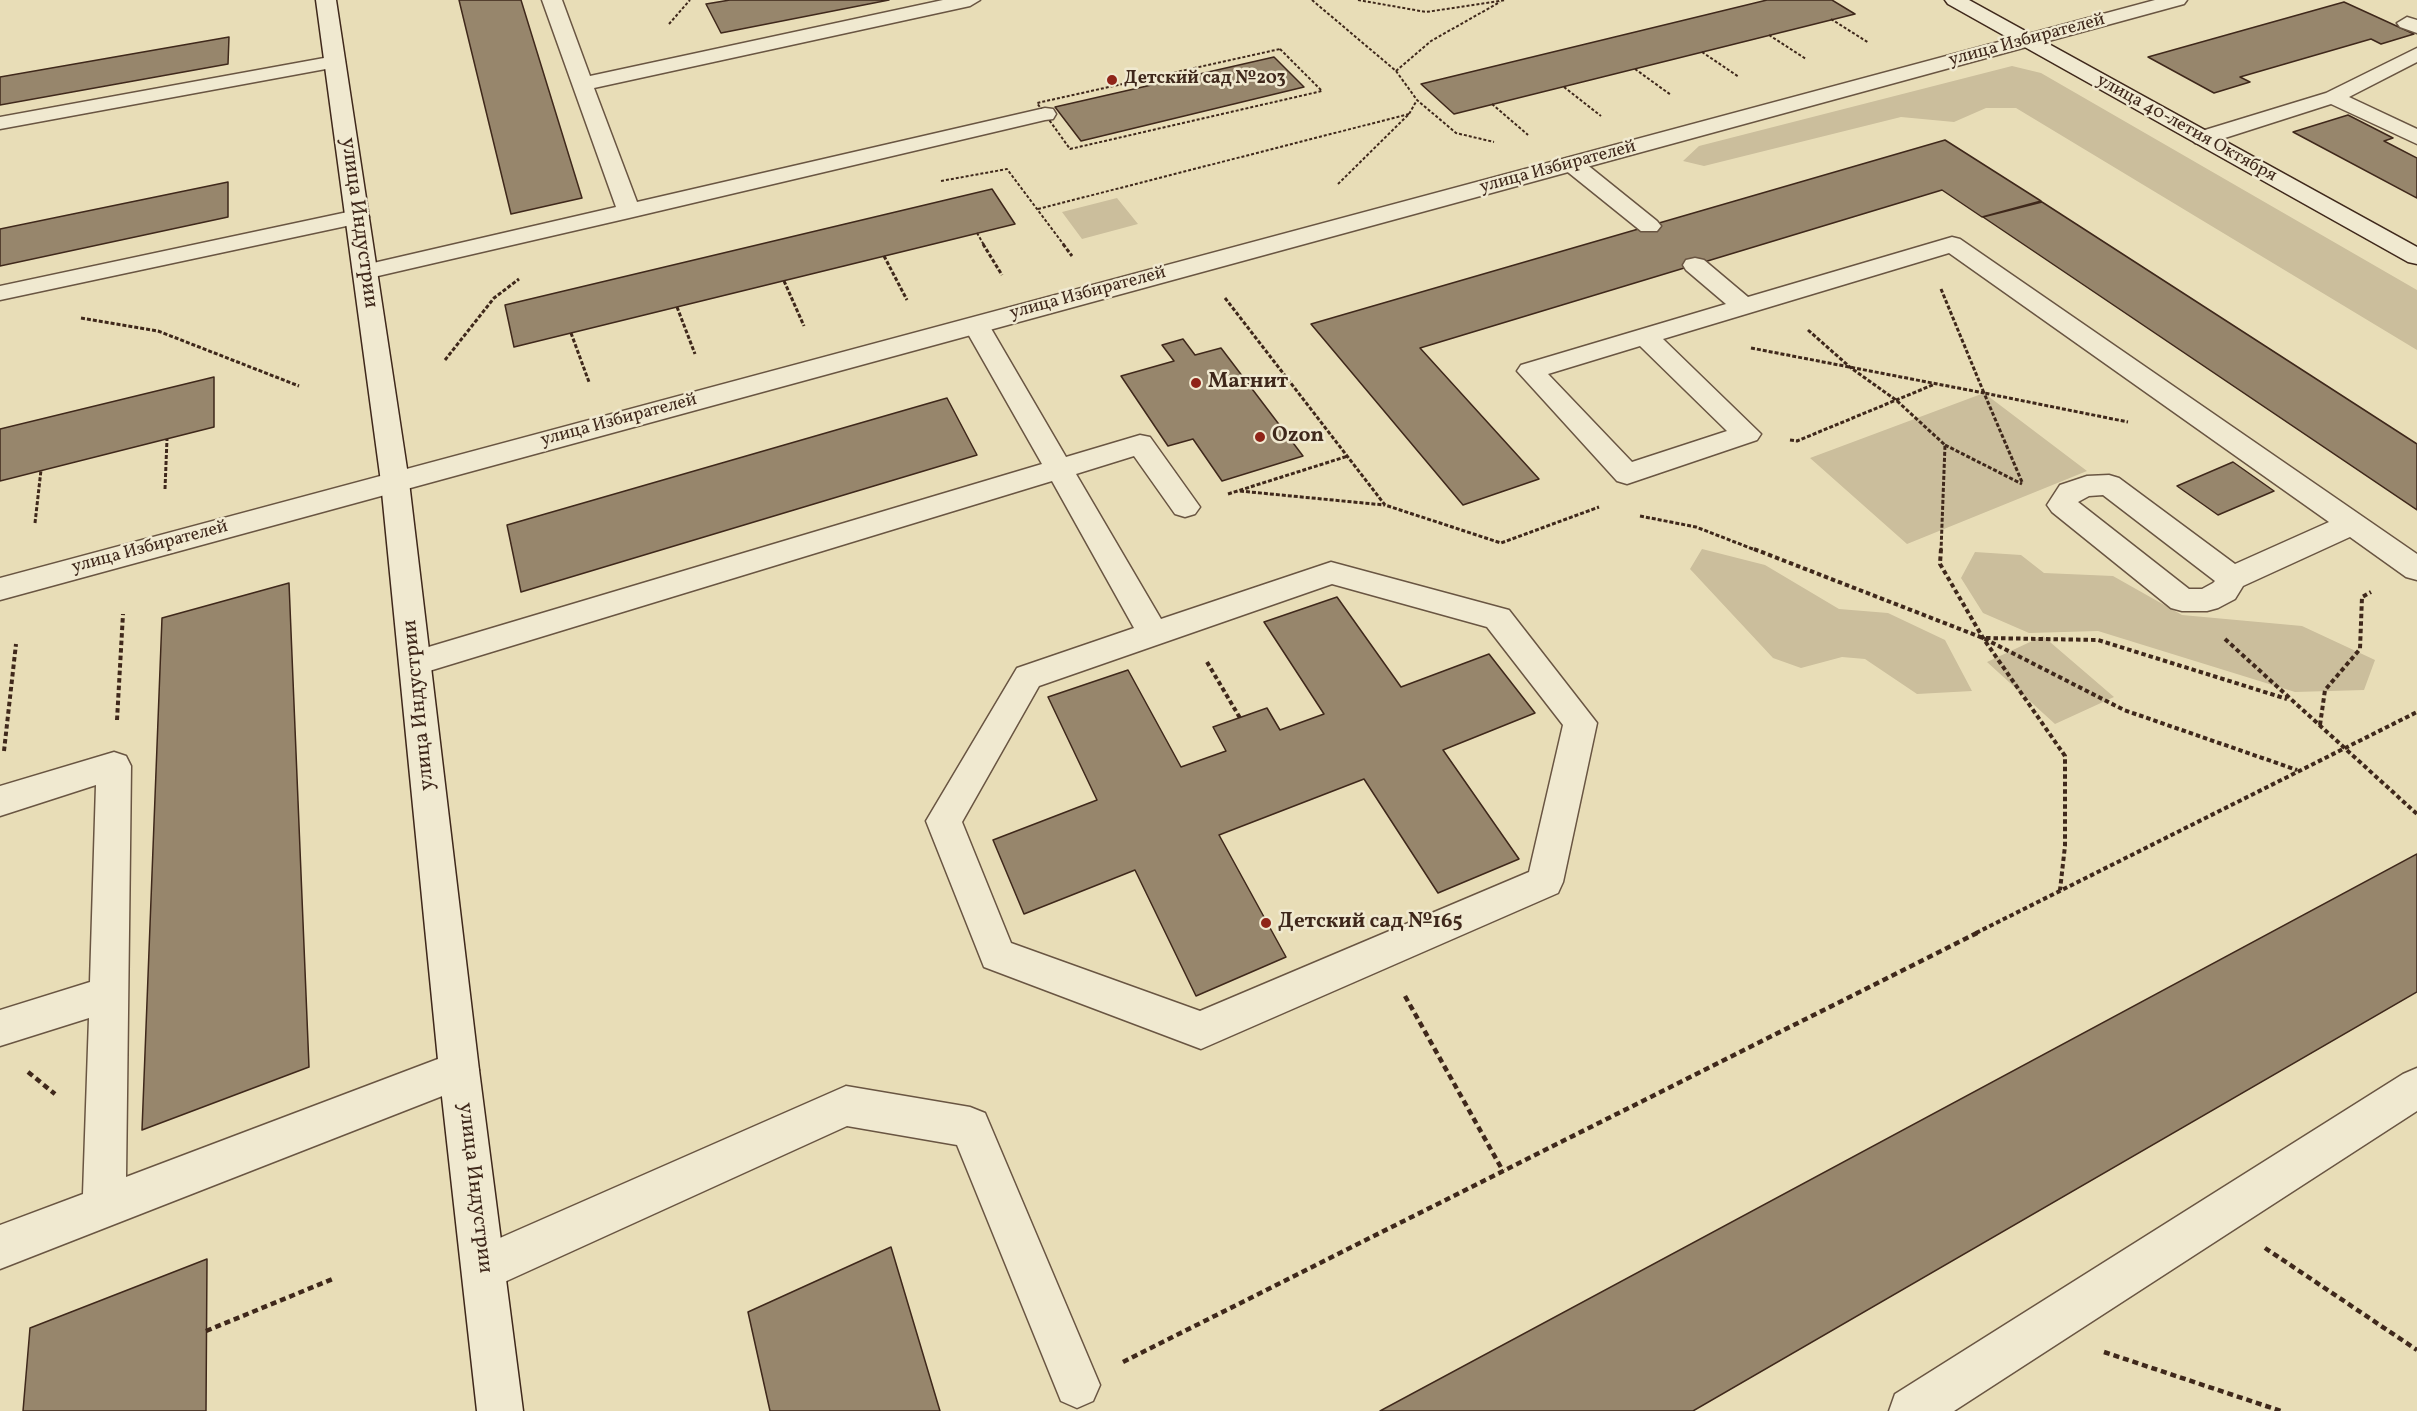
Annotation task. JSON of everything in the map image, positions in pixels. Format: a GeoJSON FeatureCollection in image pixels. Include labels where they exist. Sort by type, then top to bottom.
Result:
{"type":"FeatureCollection","features":[{"type":"Feature","properties":{"kind":"street","name":"улица Индустрии"},"geometry":{"type":"LineString","coordinates":[[326,0],[395,482],[459,1070],[500,1411]]}},
{"type":"Feature","properties":{"kind":"street"},"geometry":{"type":"LineString","coordinates":[[552,0],[628,211]]}},
{"type":"Feature","properties":{"kind":"street"},"geometry":{"type":"LineString","coordinates":[[582,84],[970,0]]}},
{"type":"Feature","properties":{"kind":"street","name":"улица 40-летия Октября"},"geometry":{"type":"LineString","coordinates":[[1955,0],[2417,257]]}},
{"type":"Feature","properties":{"kind":"street","name":"улица Избирателей"},"geometry":{"type":"LineString","coordinates":[[0,589],[2177,0]]}},
{"type":"Feature","properties":{"kind":"street"},"geometry":{"type":"LineString","coordinates":[[2203,138],[2333,97],[2417,54]]}},
{"type":"Feature","properties":{"kind":"street"},"geometry":{"type":"LineString","coordinates":[[0,123],[335,62]]}},
{"type":"Feature","properties":{"kind":"street"},"geometry":{"type":"LineString","coordinates":[[2333,97],[2417,137]]}},
{"type":"Feature","properties":{"kind":"street"},"geometry":{"type":"LineString","coordinates":[[365,272],[1045,114]]}},
{"type":"Feature","properties":{"kind":"street"},"geometry":{"type":"LineString","coordinates":[[1572,164],[1649,226]]}},
{"type":"Feature","properties":{"kind":"street"},"geometry":{"type":"LineString","coordinates":[[0,293],[357,217]]}},
{"type":"Feature","properties":{"kind":"street"},"geometry":{"type":"LineString","coordinates":[[1645,336],[1747,434],[1627,474],[1530,371],[1645,336],[1745,307],[1952,244],[2405,561],[2417,536]]}},
{"type":"Feature","properties":{"kind":"street"},"geometry":{"type":"LineString","coordinates":[[1695,265],[1745,307]]}},
{"type":"Feature","properties":{"kind":"street"},"geometry":{"type":"LineString","coordinates":[[976,325],[1059,469],[1168,628]]}},
{"type":"Feature","properties":{"kind":"street"},"geometry":{"type":"LineString","coordinates":[[416,663],[1140,444],[1185,507]]}},
{"type":"Feature","properties":{"kind":"street"},"geometry":{"type":"LineString","coordinates":[[2232,578],[2109,485],[2087,486],[2070,492],[2062,505],[2182,600],[2207,600],[2224,591],[2232,578],[2352,525]]}},
{"type":"Feature","properties":{"kind":"street"},"geometry":{"type":"LineString","coordinates":[[1331,573],[1498,618],[1580,723],[1545,882],[1379,951],[1201,1030],[997,955],[944,821],[1028,677],[1168,628],[1331,573]]}},
{"type":"Feature","properties":{"kind":"street"},"geometry":{"type":"LineString","coordinates":[[0,801],[114,766],[104,1207]]}},
{"type":"Feature","properties":{"kind":"street"},"geometry":{"type":"LineString","coordinates":[[0,1028],[108,994]]}},
{"type":"Feature","properties":{"kind":"street"},"geometry":{"type":"LineString","coordinates":[[0,1247],[459,1070]]}},
{"type":"Feature","properties":{"kind":"street"},"geometry":{"type":"LineString","coordinates":[[1912,1411],[2417,1088]]}},
{"type":"Feature","properties":{"kind":"street"},"geometry":{"type":"LineString","coordinates":[[484,1268],[846,1106],[970,1127],[1077,1385]]}},
{"type":"Feature","properties":{"kind":"path"},"geometry":{"type":"LineString","coordinates":[[1312,0],[1396,71],[1417,100],[1456,133],[1504,145]]}},
{"type":"Feature","properties":{"kind":"path"},"geometry":{"type":"LineString","coordinates":[[1358,0],[1426,12],[1506,0]]}},
{"type":"Feature","properties":{"kind":"path"},"geometry":{"type":"LineString","coordinates":[[1396,71],[1431,41],[1502,1]]}},
{"type":"Feature","properties":{"kind":"path"},"geometry":{"type":"LineString","coordinates":[[1832,20],[1878,48]]}},
{"type":"Feature","properties":{"kind":"path"},"geometry":{"type":"LineString","coordinates":[[1769,35],[1814,65]]}},
{"type":"Feature","properties":{"kind":"path"},"geometry":{"type":"LineString","coordinates":[[1280,50],[1322,92],[1071,149],[1045,114],[1037,103],[1280,50]]}},
{"type":"Feature","properties":{"kind":"path"},"geometry":{"type":"LineString","coordinates":[[1702,52],[1747,82]]}},
{"type":"Feature","properties":{"kind":"path"},"geometry":{"type":"LineString","coordinates":[[1635,69],[1678,100]]}},
{"type":"Feature","properties":{"kind":"path"},"geometry":{"type":"LineString","coordinates":[[1564,87],[1605,119]]}},
{"type":"Feature","properties":{"kind":"path"},"geometry":{"type":"LineString","coordinates":[[1332,189],[1409,114],[1417,100]]}},
{"type":"Feature","properties":{"kind":"path"},"geometry":{"type":"LineString","coordinates":[[1492,104],[1532,138]]}},
{"type":"Feature","properties":{"kind":"path"},"geometry":{"type":"LineString","coordinates":[[1038,209],[1409,114]]}},
{"type":"Feature","properties":{"kind":"path"},"geometry":{"type":"LineString","coordinates":[[940,181],[1007,170],[1072,257]]}},
{"type":"Feature","properties":{"kind":"path"},"geometry":{"type":"LineString","coordinates":[[977,233],[1002,275]]}},
{"type":"Feature","properties":{"kind":"path"},"geometry":{"type":"LineString","coordinates":[[1772,298],[1851,368],[1896,400],[1945,445],[2024,485],[1926,252]]}},
{"type":"Feature","properties":{"kind":"path"},"geometry":{"type":"LineString","coordinates":[[884,256],[907,300]]}},
{"type":"Feature","properties":{"kind":"path"},"geometry":{"type":"LineString","coordinates":[[445,360],[494,298],[522,277]]}},
{"type":"Feature","properties":{"kind":"path"},"geometry":{"type":"LineString","coordinates":[[784,281],[804,326]]}},
{"type":"Feature","properties":{"kind":"path"},"geometry":{"type":"LineString","coordinates":[[1231,304],[1385,505]]}},
{"type":"Feature","properties":{"kind":"path"},"geometry":{"type":"LineString","coordinates":[[676,307],[695,354]]}},
{"type":"Feature","properties":{"kind":"path"},"geometry":{"type":"LineString","coordinates":[[1714,316],[1754,350],[2135,423]]}},
{"type":"Feature","properties":{"kind":"path"},"geometry":{"type":"LineString","coordinates":[[79,317],[158,331],[299,386]]}},
{"type":"Feature","properties":{"kind":"path"},"geometry":{"type":"LineString","coordinates":[[572,333],[590,382]]}},
{"type":"Feature","properties":{"kind":"path"},"geometry":{"type":"LineString","coordinates":[[1747,434],[1797,441],[1935,384]]}},
{"type":"Feature","properties":{"kind":"path"},"geometry":{"type":"LineString","coordinates":[[165,489],[167,439]]}},
{"type":"Feature","properties":{"kind":"path"},"geometry":{"type":"LineString","coordinates":[[1945,445],[1940,564],[1983,638],[2065,756],[2065,846],[2060,891]]}},
{"type":"Feature","properties":{"kind":"path"},"geometry":{"type":"LineString","coordinates":[[1185,507],[1348,456]]}},
{"type":"Feature","properties":{"kind":"path"},"geometry":{"type":"LineString","coordinates":[[34,523],[41,470]]}},
{"type":"Feature","properties":{"kind":"path"},"geometry":{"type":"LineString","coordinates":[[1238,491],[1385,505],[1501,543],[1598,507],[1627,474]]}},
{"type":"Feature","properties":{"kind":"path"},"geometry":{"type":"LineString","coordinates":[[1598,507],[1609,509]]}},
{"type":"Feature","properties":{"kind":"path"},"geometry":{"type":"LineString","coordinates":[[1630,514],[1696,527],[1983,638],[2124,710],[2298,771]]}},
{"type":"Feature","properties":{"kind":"path"},"geometry":{"type":"LineString","coordinates":[[2320,726],[2325,690],[2360,649],[2362,597],[2405,561]]}},
{"type":"Feature","properties":{"kind":"path"},"geometry":{"type":"LineString","coordinates":[[2182,600],[2344,750],[2417,814]]}},
{"type":"Feature","properties":{"kind":"path"},"geometry":{"type":"LineString","coordinates":[[114,766],[123,614]]}},
{"type":"Feature","properties":{"kind":"path"},"geometry":{"type":"LineString","coordinates":[[1168,628],[1240,718]]}},
{"type":"Feature","properties":{"kind":"path"},"geometry":{"type":"LineString","coordinates":[[1983,638],[2097,640],[2291,700]]}},
{"type":"Feature","properties":{"kind":"path"},"geometry":{"type":"LineString","coordinates":[[3,759],[16,644]]}},
{"type":"Feature","properties":{"kind":"path"},"geometry":{"type":"LineString","coordinates":[[1077,1385],[2417,712]]}},
{"type":"Feature","properties":{"kind":"path"},"geometry":{"type":"LineString","coordinates":[[1379,951],[1503,1171]]}},
{"type":"Feature","properties":{"kind":"path"},"geometry":{"type":"LineString","coordinates":[[2217,1216],[2417,1350]]}},
{"type":"Feature","properties":{"kind":"path"},"geometry":{"type":"LineString","coordinates":[[206,1331],[335,1278]]}},
{"type":"Feature","properties":{"kind":"path"},"geometry":{"type":"LineString","coordinates":[[2038,1329],[2281,1411]]}},
{"type":"Feature","properties":{"kind":"shaded area"},"geometry":{"type":"Polygon","coordinates":[[[2012,66],[2041,73],[2417,290],[2417,350],[2016,108],[1986,108],[1954,122],[1901,117],[1704,166],[1683,161],[1699,146],[2012,66]]]}},
{"type":"Feature","properties":{"kind":"shaded area"},"geometry":{"type":"Polygon","coordinates":[[[1117,198],[1138,224],[1082,239],[1062,212],[1117,198]]]}},
{"type":"Feature","properties":{"kind":"shaded area"},"geometry":{"type":"Polygon","coordinates":[[[1984,393],[2087,471],[1907,544],[1810,458],[1984,393]]]}},
{"type":"Feature","properties":{"kind":"shaded area"},"geometry":{"type":"Polygon","coordinates":[[[1702,549],[1765,565],[1839,609],[1888,613],[1945,640],[1972,691],[1917,694],[1865,659],[1842,657],[1801,668],[1773,658],[1690,569],[1702,549]]]}},
{"type":"Feature","properties":{"kind":"shaded area"},"geometry":{"type":"Polygon","coordinates":[[[1975,552],[2021,555],[2044,573],[2113,576],[2182,615],[2302,626],[2375,660],[2364,690],[2295,692],[2098,631],[2029,633],[1983,613],[1961,578],[1975,552]]]}},
{"type":"Feature","properties":{"kind":"shaded area"},"geometry":{"type":"Polygon","coordinates":[[[2043,636],[2114,697],[2055,724],[1987,662],[2043,636]]]}},
{"type":"Feature","properties":{"kind":"building"},"geometry":{"type":"Polygon","coordinates":[[[459,0],[521,0],[582,198],[511,214],[459,0]]]}},
{"type":"Feature","properties":{"kind":"building"},"geometry":{"type":"Polygon","coordinates":[[[730,0],[889,0],[721,33],[706,4],[730,0]]]}},
{"type":"Feature","properties":{"kind":"building"},"geometry":{"type":"Polygon","coordinates":[[[1767,0],[1832,0],[1855,14],[1454,114],[1421,84],[1767,0]]]}},
{"type":"Feature","properties":{"kind":"building"},"geometry":{"type":"Polygon","coordinates":[[[2344,2],[2414,34],[2381,44],[2371,39],[2240,77],[2250,82],[2214,93],[2148,57],[2344,2]]]}},
{"type":"Feature","properties":{"kind":"building"},"geometry":{"type":"Polygon","coordinates":[[[229,37],[228,64],[0,105],[0,77],[229,37]]]}},
{"type":"Feature","properties":{"kind":"building"},"geometry":{"type":"Polygon","coordinates":[[[1274,57],[1304,87],[1081,141],[1055,107],[1274,57]]]}},
{"type":"Feature","properties":{"kind":"building"},"geometry":{"type":"Polygon","coordinates":[[[2348,115],[2393,138],[2384,141],[2417,158],[2417,198],[2293,132],[2348,115]]]}},
{"type":"Feature","properties":{"kind":"building"},"geometry":{"type":"Polygon","coordinates":[[[1945,140],[2041,201],[1982,217],[1942,190],[1420,348],[1539,479],[1463,505],[1311,324],[1945,140]]]}},
{"type":"Feature","properties":{"kind":"building"},"geometry":{"type":"Polygon","coordinates":[[[228,182],[228,217],[0,266],[0,229],[228,182]]]}},
{"type":"Feature","properties":{"kind":"building"},"geometry":{"type":"Polygon","coordinates":[[[992,189],[1015,224],[514,347],[505,305],[992,189]]]}},
{"type":"Feature","properties":{"kind":"building"},"geometry":{"type":"Polygon","coordinates":[[[2042,202],[2417,444],[2417,510],[1983,217],[2042,202]]]}},
{"type":"Feature","properties":{"kind":"building"},"geometry":{"type":"Polygon","coordinates":[[[1183,339],[1195,355],[1221,348],[1303,456],[1222,481],[1193,439],[1168,446],[1121,376],[1174,361],[1162,345],[1183,339]]]}},
{"type":"Feature","properties":{"kind":"building"},"geometry":{"type":"Polygon","coordinates":[[[214,377],[214,427],[0,481],[0,429],[214,377]]]}},
{"type":"Feature","properties":{"kind":"building"},"geometry":{"type":"Polygon","coordinates":[[[947,398],[977,455],[521,592],[507,525],[947,398]]]}},
{"type":"Feature","properties":{"kind":"building"},"geometry":{"type":"Polygon","coordinates":[[[2233,462],[2274,491],[2218,515],[2177,486],[2233,462]]]}},
{"type":"Feature","properties":{"kind":"building"},"geometry":{"type":"Polygon","coordinates":[[[289,583],[309,1067],[142,1130],[162,618],[289,583]]]}},
{"type":"Feature","properties":{"kind":"building"},"geometry":{"type":"Polygon","coordinates":[[[1337,597],[1401,687],[1489,654],[1535,713],[1443,750],[1519,859],[1438,893],[1364,779],[1219,835],[1286,957],[1196,996],[1135,870],[1024,914],[993,840],[1097,800],[1048,697],[1128,670],[1181,767],[1226,751],[1213,727],[1267,708],[1280,730],[1324,714],[1264,622],[1337,597]]]}},
{"type":"Feature","properties":{"kind":"building"},"geometry":{"type":"Polygon","coordinates":[[[2417,854],[2417,992],[1693,1411],[1380,1411],[2417,854]]]}},
{"type":"Feature","properties":{"kind":"building"},"geometry":{"type":"Polygon","coordinates":[[[891,1247],[940,1411],[770,1411],[748,1312],[891,1247]]]}},
{"type":"Feature","properties":{"kind":"building"},"geometry":{"type":"Polygon","coordinates":[[[207,1259],[206,1411],[23,1411],[30,1328],[207,1259]]]}},
{"type":"Feature","properties":{"kind":"place","name":"Детский сад №203"},"geometry":{"type":"Point","coordinates":[1112,80]}},
{"type":"Feature","properties":{"kind":"place","name":"Магнит"},"geometry":{"type":"Point","coordinates":[1196,383]}},
{"type":"Feature","properties":{"kind":"place","name":"Ozon"},"geometry":{"type":"Point","coordinates":[1260,437]}},
{"type":"Feature","properties":{"kind":"place","name":"Детский сад №165"},"geometry":{"type":"Point","coordinates":[1266,923]}}]}
